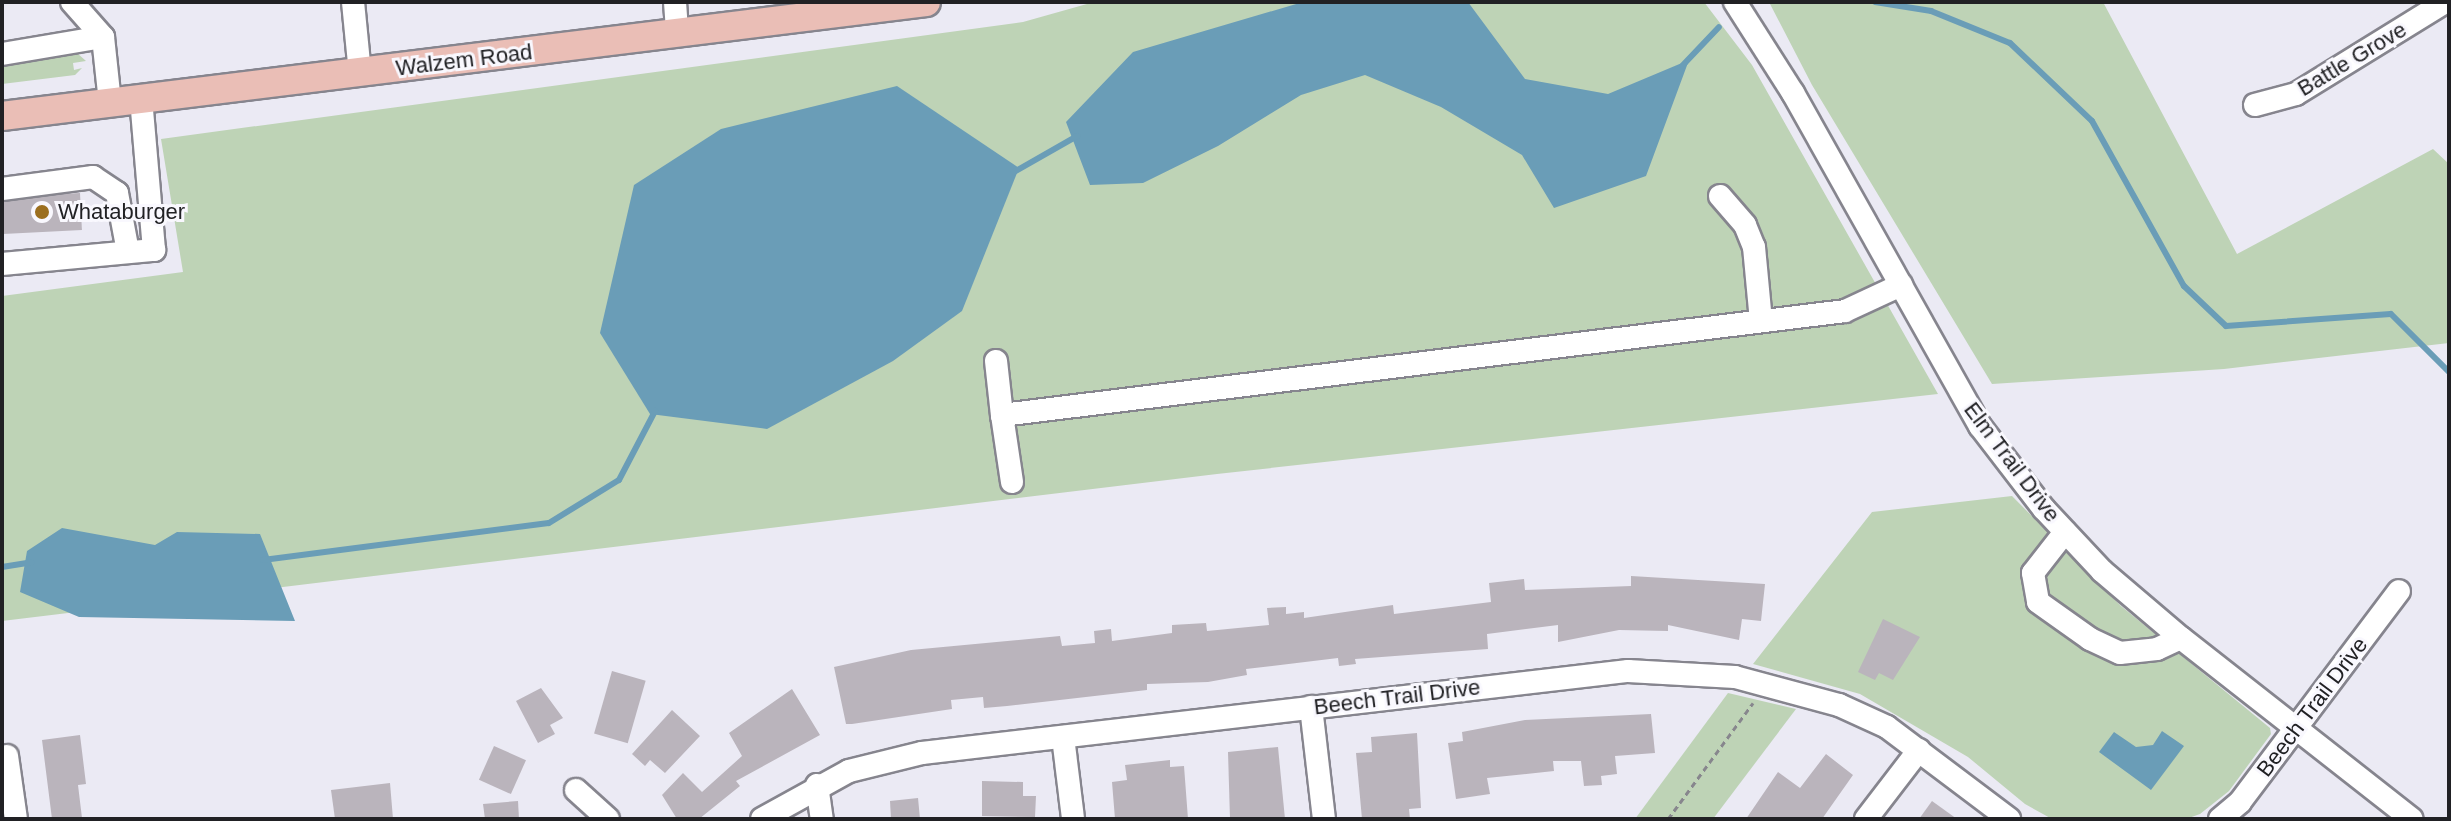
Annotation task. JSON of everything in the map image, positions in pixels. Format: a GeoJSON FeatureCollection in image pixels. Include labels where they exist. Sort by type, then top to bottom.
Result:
{"type":"FeatureCollection","features":[{"type":"Feature","properties":{"kind":"main road","name":"Walzem Road"},"geometry":{"type":"LineString","coordinates":[[2,116],[926,2]]}},
{"type":"Feature","properties":{"kind":"street"},"geometry":{"type":"LineString","coordinates":[[72,2],[103,37],[110,103]]}},
{"type":"Feature","properties":{"kind":"street"},"geometry":{"type":"LineString","coordinates":[[353,2],[360,73]]}},
{"type":"Feature","properties":{"kind":"street"},"geometry":{"type":"LineString","coordinates":[[675,2],[677,34]]}},
{"type":"Feature","properties":{"kind":"street","name":"Elm Trail Drive"},"geometry":{"type":"LineString","coordinates":[[1735,2],[1793,93],[1980,426],[2065,532],[2102,571],[2181,638],[2412,819]]}},
{"type":"Feature","properties":{"kind":"street","name":"Battle Grove"},"geometry":{"type":"LineString","coordinates":[[2255,105],[2296,94],[2437,4]]}},
{"type":"Feature","properties":{"kind":"street"},"geometry":{"type":"LineString","coordinates":[[2,54],[103,37]]}},
{"type":"Feature","properties":{"kind":"street"},"geometry":{"type":"LineString","coordinates":[[2,264],[154,250],[141,99]]}},
{"type":"Feature","properties":{"kind":"street"},"geometry":{"type":"LineString","coordinates":[[2,189],[93,177],[117,193],[128,252]]}},
{"type":"Feature","properties":{"kind":"street"},"geometry":{"type":"LineString","coordinates":[[1720,196],[1745,225],[1754,247],[1761,321]]}},
{"type":"Feature","properties":{"kind":"street"},"geometry":{"type":"LineString","coordinates":[[1002,415],[1858,308],[1901,285]]}},
{"type":"Feature","properties":{"kind":"street"},"geometry":{"type":"LineString","coordinates":[[996,361],[1012,482]]}},
{"type":"Feature","properties":{"kind":"street"},"geometry":{"type":"LineString","coordinates":[[2065,532],[2033,573],[2038,602],[2090,639],[2120,653],[2157,649],[2181,638]]}},
{"type":"Feature","properties":{"kind":"street","name":"Beech Trail Drive"},"geometry":{"type":"LineString","coordinates":[[2220,819],[2240,802],[2399,591]]}},
{"type":"Feature","properties":{"kind":"street","name":"Beech Trail Drive"},"geometry":{"type":"LineString","coordinates":[[762,819],[817,785],[885,760],[1628,671],[1682,671],[1767,684],[1839,705],[1887,727],[2009,819]]}},
{"type":"Feature","properties":{"kind":"street"},"geometry":{"type":"LineString","coordinates":[[1311,707],[1324,819]]}},
{"type":"Feature","properties":{"kind":"street"},"geometry":{"type":"LineString","coordinates":[[1063,737],[1073,819]]}},
{"type":"Feature","properties":{"kind":"street"},"geometry":{"type":"LineString","coordinates":[[1866,819],[1919,750]]}},
{"type":"Feature","properties":{"kind":"street"},"geometry":{"type":"LineString","coordinates":[[7,756],[16,819]]}},
{"type":"Feature","properties":{"kind":"street"},"geometry":{"type":"LineString","coordinates":[[817,785],[822,819]]}},
{"type":"Feature","properties":{"kind":"street"},"geometry":{"type":"LineString","coordinates":[[576,790],[608,819]]}},
{"type":"Feature","properties":{"kind":"path"},"geometry":{"type":"LineString","coordinates":[[1668,819],[1767,684]]}},
{"type":"Feature","properties":{"kind":"green space"},"geometry":{"type":"Polygon","coordinates":[[[1094,2],[1704,2],[1752,65],[1938,394],[1217,474],[2,621],[2,296],[183,272],[161,139],[1023,22],[1094,2]]]}},
{"type":"Feature","properties":{"kind":"green space"},"geometry":{"type":"Polygon","coordinates":[[[1769,2],[2103,2],[2237,254],[2433,149],[2449,164],[2449,343],[2224,369],[1992,384],[1812,85],[1769,2]]]}},
{"type":"Feature","properties":{"kind":"green space"},"geometry":{"type":"Polygon","coordinates":[[[77,53],[86,61],[73,63],[74,70],[82,68],[75,75],[2,84],[2,63],[77,53]]]}},
{"type":"Feature","properties":{"kind":"green space"},"geometry":{"type":"Polygon","coordinates":[[[2012,496],[2121,606],[2270,728],[2271,734],[2229,791],[2200,814],[2186,819],[2052,819],[2025,804],[1968,757],[1860,694],[1753,664],[1872,512],[2012,496]]]}},
{"type":"Feature","properties":{"kind":"green space"},"geometry":{"type":"Polygon","coordinates":[[[1728,693],[1796,709],[1713,819],[1635,819],[1728,693]]]}},
{"type":"Feature","properties":{"kind":"water"},"geometry":{"type":"Polygon","coordinates":[[[1303,2],[1468,2],[1525,79],[1608,94],[1689,60],[1646,176],[1554,208],[1522,155],[1441,107],[1365,75],[1301,95],[1218,146],[1143,183],[1090,185],[1066,122],[1133,52],[1303,2]]]}},
{"type":"Feature","properties":{"kind":"water"},"geometry":{"type":"Polygon","coordinates":[[[897,86],[1019,168],[962,311],[893,361],[767,429],[650,414],[600,333],[634,185],[721,129],[897,86]]]}},
{"type":"Feature","properties":{"kind":"water"},"geometry":{"type":"Polygon","coordinates":[[[62,528],[155,545],[177,532],[260,534],[295,621],[79,617],[20,592],[27,551],[62,528]]]}},
{"type":"Feature","properties":{"kind":"water"},"geometry":{"type":"Polygon","coordinates":[[[2162,731],[2184,746],[2151,790],[2099,752],[2114,732],[2136,747],[2153,745],[2162,731]]]}},
{"type":"Feature","properties":{"kind":"building","name":"Whataburger"},"geometry":{"type":"Polygon","coordinates":[[[80,193],[82,230],[3,234],[2,197],[80,193]]]}},
{"type":"Feature","properties":{"kind":"building"},"geometry":{"type":"Polygon","coordinates":[[[1631,576],[1765,584],[1761,621],[1742,619],[1739,640],[1668,625],[1668,631],[1619,630],[1558,642],[1558,625],[1487,634],[1488,649],[1355,659],[1356,664],[1339,666],[1338,658],[1246,669],[1247,675],[1208,682],[1147,684],[1147,690],[1007,706],[984,708],[983,697],[951,700],[952,709],[852,724],[846,724],[834,667],[911,650],[1060,636],[1062,646],[1095,643],[1094,631],[1111,629],[1112,641],[1172,633],[1172,625],[1206,623],[1207,631],[1269,625],[1267,608],[1286,607],[1286,614],[1304,612],[1304,618],[1393,605],[1394,614],[1491,602],[1489,583],[1524,579],[1525,590],[1631,586],[1631,576]]]}},
{"type":"Feature","properties":{"kind":"building"},"geometry":{"type":"Polygon","coordinates":[[[1883,619],[1920,637],[1893,680],[1879,673],[1875,680],[1858,672],[1883,619]]]}},
{"type":"Feature","properties":{"kind":"building"},"geometry":{"type":"Polygon","coordinates":[[[612,671],[646,681],[628,743],[594,733],[612,671]]]}},
{"type":"Feature","properties":{"kind":"building"},"geometry":{"type":"Polygon","coordinates":[[[541,688],[563,718],[550,725],[555,734],[538,743],[516,701],[541,688]]]}},
{"type":"Feature","properties":{"kind":"building"},"geometry":{"type":"Polygon","coordinates":[[[792,689],[820,735],[736,781],[740,786],[699,819],[677,819],[662,795],[683,773],[702,792],[742,756],[729,733],[792,689]]]}},
{"type":"Feature","properties":{"kind":"building"},"geometry":{"type":"Polygon","coordinates":[[[672,710],[700,736],[665,773],[650,760],[645,766],[632,754],[672,710]]]}},
{"type":"Feature","properties":{"kind":"building"},"geometry":{"type":"Polygon","coordinates":[[[1651,714],[1655,753],[1615,756],[1617,774],[1601,776],[1602,785],[1584,786],[1581,761],[1553,761],[1554,771],[1487,778],[1490,794],[1456,799],[1448,743],[1463,741],[1462,732],[1525,720],[1651,714]]]}},
{"type":"Feature","properties":{"kind":"building"},"geometry":{"type":"Polygon","coordinates":[[[1417,733],[1421,808],[1409,809],[1410,819],[1362,819],[1356,753],[1372,752],[1371,737],[1417,733]]]}},
{"type":"Feature","properties":{"kind":"building"},"geometry":{"type":"Polygon","coordinates":[[[80,735],[86,784],[78,785],[82,818],[52,819],[42,740],[80,735]]]}},
{"type":"Feature","properties":{"kind":"building"},"geometry":{"type":"Polygon","coordinates":[[[494,746],[526,760],[511,794],[479,780],[494,746]]]}},
{"type":"Feature","properties":{"kind":"building"},"geometry":{"type":"Polygon","coordinates":[[[1278,747],[1285,819],[1230,819],[1228,752],[1278,747]]]}},
{"type":"Feature","properties":{"kind":"building"},"geometry":{"type":"Polygon","coordinates":[[[1826,754],[1853,775],[1822,819],[1746,819],[1778,772],[1800,788],[1826,754]]]}},
{"type":"Feature","properties":{"kind":"building"},"geometry":{"type":"Polygon","coordinates":[[[1170,760],[1170,767],[1184,766],[1188,819],[1115,819],[1112,782],[1127,780],[1125,765],[1170,760]]]}},
{"type":"Feature","properties":{"kind":"building"},"geometry":{"type":"Polygon","coordinates":[[[982,781],[1023,782],[1023,796],[1036,796],[1035,817],[982,816],[982,781]]]}},
{"type":"Feature","properties":{"kind":"building"},"geometry":{"type":"Polygon","coordinates":[[[390,783],[393,819],[335,819],[331,790],[390,783]]]}},
{"type":"Feature","properties":{"kind":"building"},"geometry":{"type":"Polygon","coordinates":[[[918,798],[920,819],[891,819],[890,801],[918,798]]]}},
{"type":"Feature","properties":{"kind":"building"},"geometry":{"type":"Polygon","coordinates":[[[518,801],[519,819],[485,819],[483,804],[518,801]]]}},
{"type":"Feature","properties":{"kind":"building"},"geometry":{"type":"Polygon","coordinates":[[[1932,801],[1957,819],[1919,819],[1932,801]]]}},
{"type":"Feature","properties":{"kind":"waterway"},"geometry":{"type":"LineString","coordinates":[[1875,2],[1931,11],[2010,43],[2092,121],[2184,286],[2226,326],[2391,314],[2449,372]]}},
{"type":"Feature","properties":{"kind":"waterway"},"geometry":{"type":"LineString","coordinates":[[1683,65],[1719,27]]}},
{"type":"Feature","properties":{"kind":"waterway"},"geometry":{"type":"LineString","coordinates":[[1014,172],[1077,136]]}},
{"type":"Feature","properties":{"kind":"waterway"},"geometry":{"type":"LineString","coordinates":[[263,560],[549,523],[619,480],[655,411]]}},
{"type":"Feature","properties":{"kind":"waterway"},"geometry":{"type":"LineString","coordinates":[[2,567],[32,562]]}},
{"type":"Feature","properties":{"kind":"place","name":"Whataburger"},"geometry":{"type":"Point","coordinates":[42,212]}}]}
